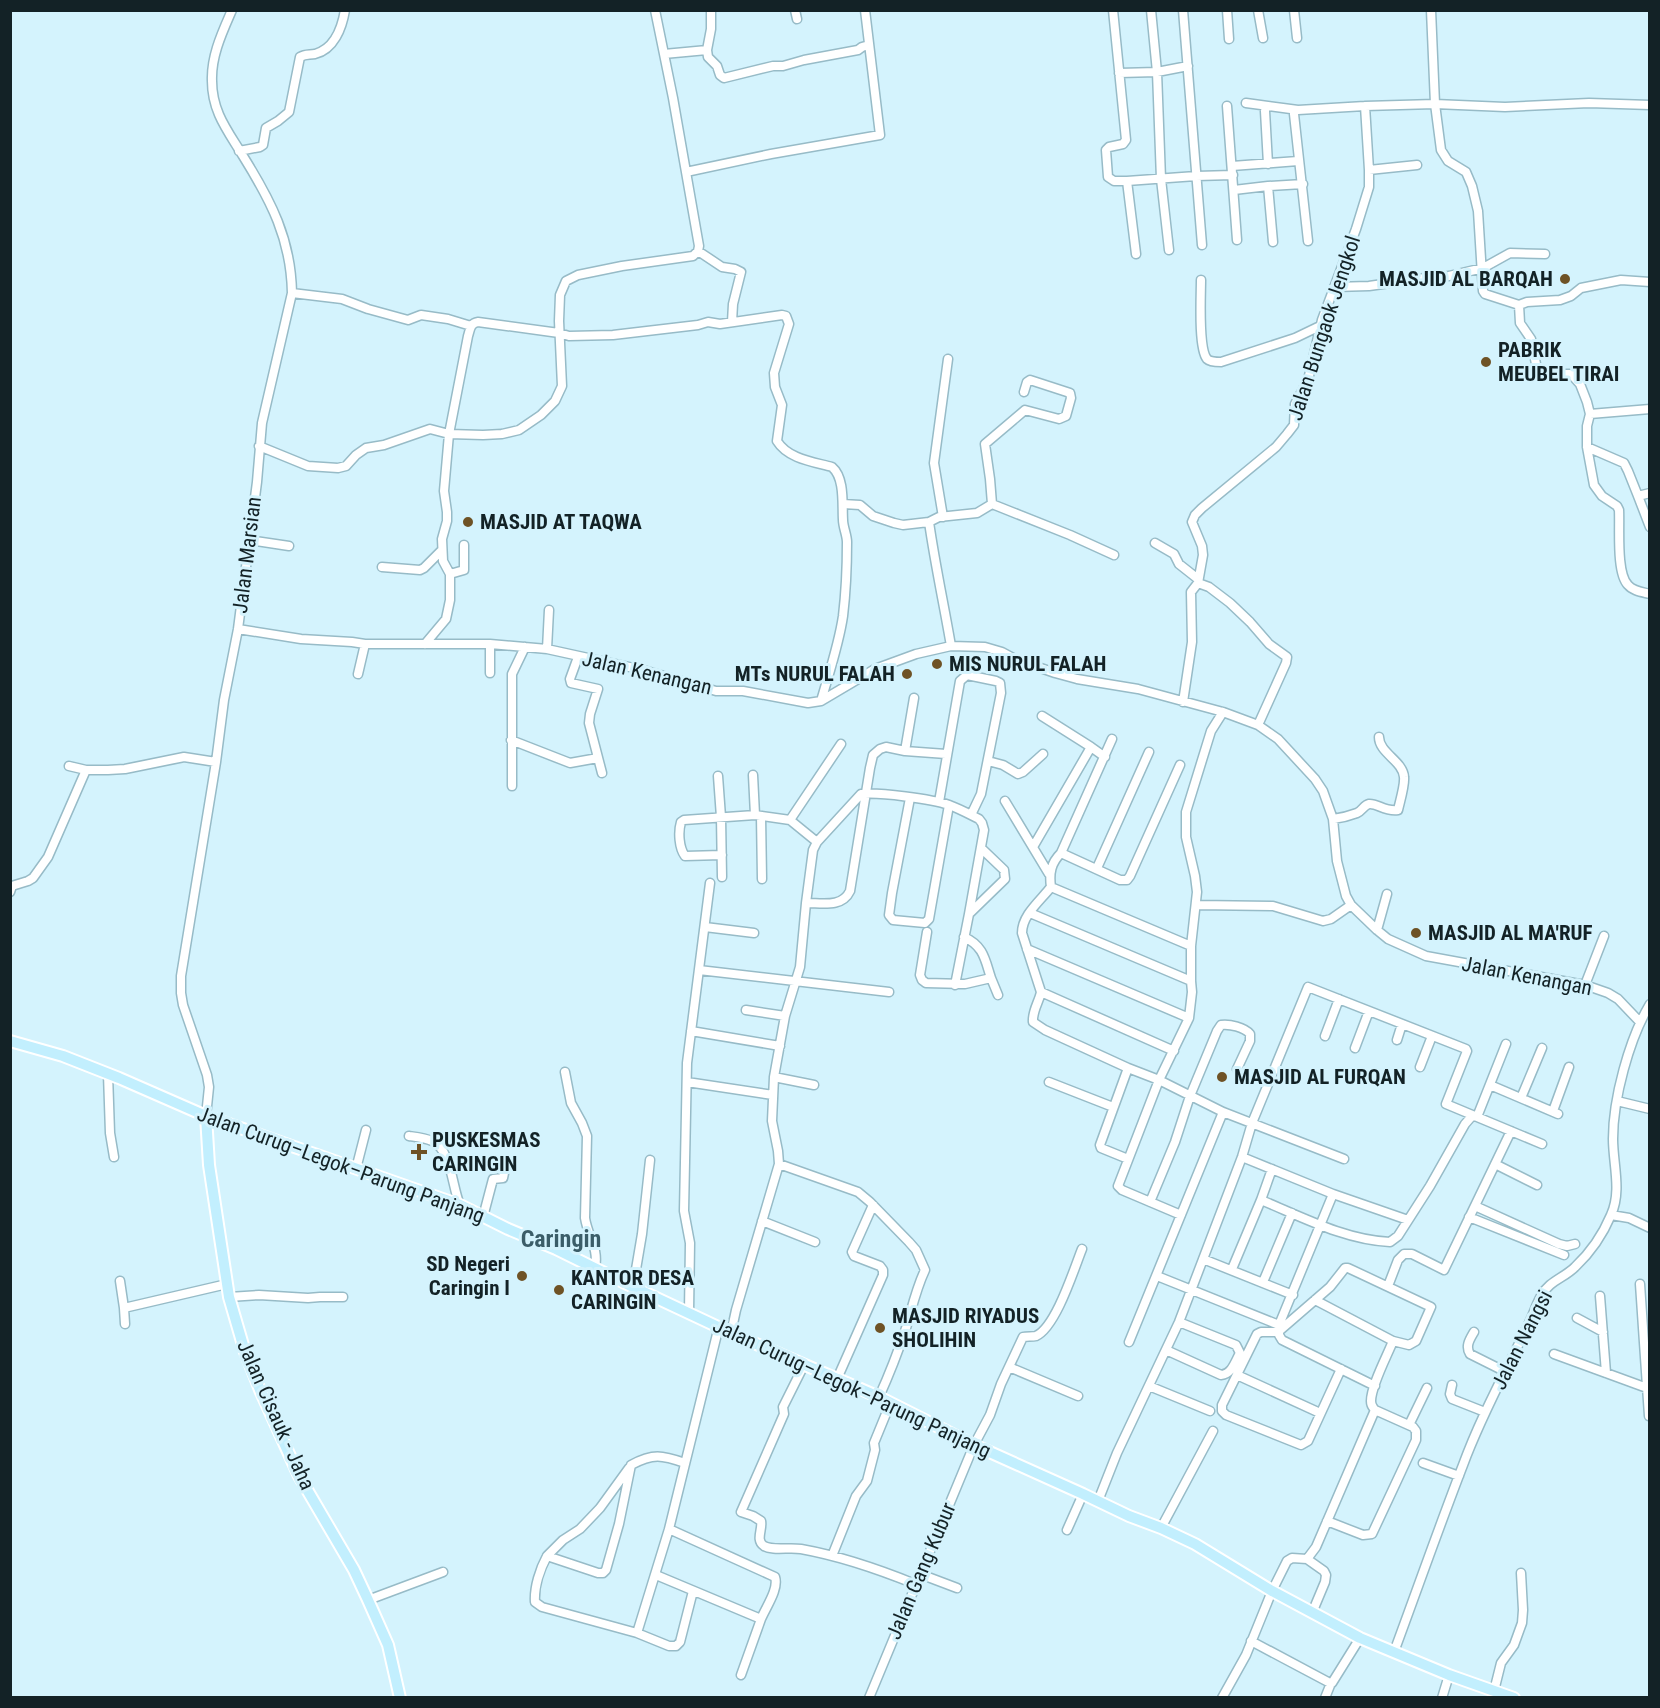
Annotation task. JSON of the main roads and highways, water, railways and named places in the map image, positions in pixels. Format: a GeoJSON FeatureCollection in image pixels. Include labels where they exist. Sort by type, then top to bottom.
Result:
{"type":"FeatureCollection","features":[{"type":"Feature","properties":{"kind":"main road","name":"Jalan Curug–Legok–Parung Panjang"},"geometry":{"type":"LineString","coordinates":[[10,1041],[63,1056],[206,1116],[460,1205],[731,1333],[879,1397],[974,1445],[1195,1544],[1272,1591],[1360,1638],[1449,1675],[1514,1698]]}},
{"type":"Feature","properties":{"kind":"main road","name":"Jalan Cisauk - Jaha"},"geometry":{"type":"LineString","coordinates":[[206,1116],[209,1165],[229,1297],[245,1352],[299,1476],[354,1570],[368,1600],[388,1645],[400,1698]]}},
{"type":"Feature","properties":{"kind":"place","name":"MASJID AL BARQAH"},"geometry":{"type":"Point","coordinates":[1565,279]}},
{"type":"Feature","properties":{"kind":"place","name":"PABRIK MEUBEL TIRAI"},"geometry":{"type":"Point","coordinates":[1486,362]}},
{"type":"Feature","properties":{"kind":"place","name":"MASJID AT TAQWA"},"geometry":{"type":"Point","coordinates":[468,522]}},
{"type":"Feature","properties":{"kind":"place","name":"MIS NURUL FALAH"},"geometry":{"type":"Point","coordinates":[937,664]}},
{"type":"Feature","properties":{"kind":"place","name":"MTs NURUL FALAH"},"geometry":{"type":"Point","coordinates":[907,674]}},
{"type":"Feature","properties":{"kind":"place","name":"MASJID AL MA'RUF"},"geometry":{"type":"Point","coordinates":[1416,933]}},
{"type":"Feature","properties":{"kind":"place","name":"MASJID AL FURQAN"},"geometry":{"type":"Point","coordinates":[1222,1077]}},
{"type":"Feature","properties":{"kind":"place","name":"PUSKESMAS CARINGIN"},"geometry":{"type":"Point","coordinates":[419,1152]}},
{"type":"Feature","properties":{"kind":"place","name":"SD Negeri Caringin I"},"geometry":{"type":"Point","coordinates":[522,1276]}},
{"type":"Feature","properties":{"kind":"place","name":"KANTOR DESA CARINGIN"},"geometry":{"type":"Point","coordinates":[559,1290]}},
{"type":"Feature","properties":{"kind":"place","name":"MASJID RIYADUS SHOLIHIN"},"geometry":{"type":"Point","coordinates":[880,1328]}},
{"type":"Feature","properties":{"kind":"district","name":"Caringin"},"geometry":{"type":"Point","coordinates":[561,1239]}}]}
